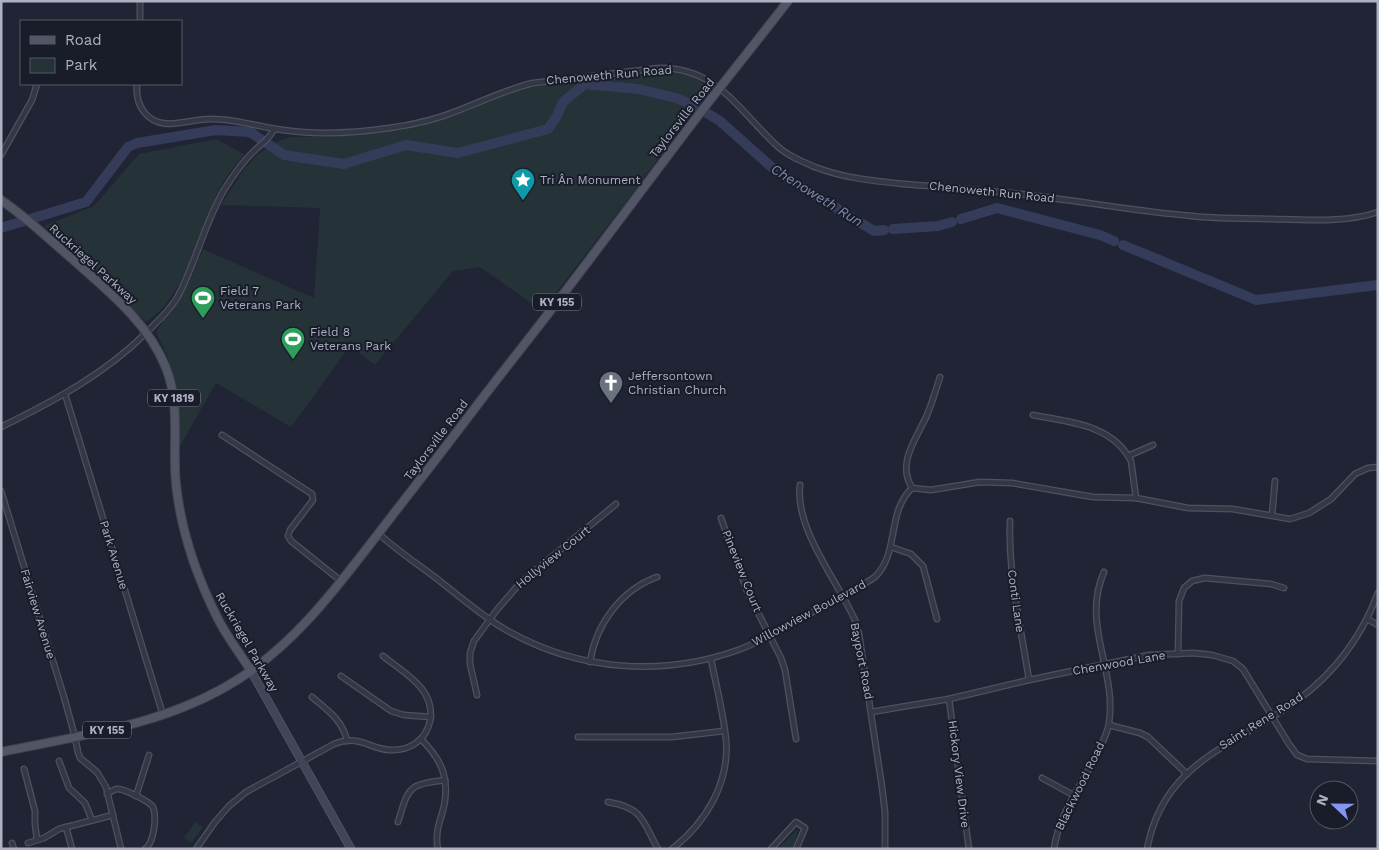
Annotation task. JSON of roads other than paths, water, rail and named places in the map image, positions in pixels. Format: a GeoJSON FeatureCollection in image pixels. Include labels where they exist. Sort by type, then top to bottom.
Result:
{"type":"FeatureCollection","features":[{"type":"Feature","properties":{"kind":"main road","name":"Taylorsville Road"},"geometry":{"type":"LineString","coordinates":[[1,752],[144,722],[163,715],[210,696],[251,671],[293,635],[342,581],[788,1]]}},
{"type":"Feature","properties":{"kind":"main road","name":"Ruckriegel Parkway"},"geometry":{"type":"LineString","coordinates":[[1,200],[34,225],[123,306],[147,332],[163,361],[172,388],[175,408],[176,483],[180,512],[186,541],[195,568],[218,618],[251,671],[351,849]]}},
{"type":"Feature","properties":{"kind":"street"},"geometry":{"type":"LineString","coordinates":[[140,1],[140,20]]}},
{"type":"Feature","properties":{"kind":"street","name":"Chenoweth Run Road"},"geometry":{"type":"LineString","coordinates":[[136,85],[141,108],[149,118],[157,122],[171,124],[211,119],[233,120],[290,131],[343,132],[390,128],[442,116],[532,83],[658,68],[688,71],[702,77],[729,95],[775,144],[785,152],[816,167],[852,177],[886,182],[1011,192],[1192,216],[1314,220],[1360,217],[1378,212]]}},
{"type":"Feature","properties":{"kind":"street"},"geometry":{"type":"LineString","coordinates":[[1,154],[32,100],[37,85]]}},
{"type":"Feature","properties":{"kind":"street"},"geometry":{"type":"LineString","coordinates":[[1,427],[65,394],[104,370],[164,316],[187,277],[219,200],[239,168],[254,150],[267,140],[274,129]]}},
{"type":"Feature","properties":{"kind":"street"},"geometry":{"type":"LineString","coordinates":[[940,377],[927,415],[908,454],[907,471],[912,488],[931,490],[980,482],[1012,483],[1093,497],[1136,498],[1188,508],[1233,509],[1290,518],[1309,514],[1332,499],[1355,474],[1368,468],[1378,467]]}},
{"type":"Feature","properties":{"kind":"street","name":"Park Avenue"},"geometry":{"type":"LineString","coordinates":[[65,394],[163,715]]}},
{"type":"Feature","properties":{"kind":"street"},"geometry":{"type":"LineString","coordinates":[[1033,415],[1093,428],[1108,436],[1128,456],[1133,471],[1136,498]]}},
{"type":"Feature","properties":{"kind":"street"},"geometry":{"type":"LineString","coordinates":[[222,435],[312,494],[313,500],[290,530],[288,536],[291,541],[342,581]]}},
{"type":"Feature","properties":{"kind":"street"},"geometry":{"type":"LineString","coordinates":[[1128,456],[1153,445]]}},
{"type":"Feature","properties":{"kind":"street"},"geometry":{"type":"LineString","coordinates":[[1272,515],[1275,481]]}},
{"type":"Feature","properties":{"kind":"street","name":"Bayport Road"},"geometry":{"type":"LineString","coordinates":[[800,485],[800,505],[804,522],[843,595],[855,620],[859,634],[883,796],[885,849]]}},
{"type":"Feature","properties":{"kind":"street","name":"Willowview Boulevard"},"geometry":{"type":"LineString","coordinates":[[378,533],[490,620],[531,643],[554,652],[590,662],[617,666],[672,666],[711,659],[740,649],[770,635],[875,577],[885,565],[891,547],[896,514],[903,498],[912,488]]}},
{"type":"Feature","properties":{"kind":"street","name":"Fairview Avenue"},"geometry":{"type":"LineString","coordinates":[[1,492],[80,758],[100,777],[107,794],[121,849]]}},
{"type":"Feature","properties":{"kind":"street","name":"Hollyview Court"},"geometry":{"type":"LineString","coordinates":[[477,695],[470,664],[470,654],[474,641],[506,598],[520,583],[616,504]]}},
{"type":"Feature","properties":{"kind":"street","name":"Pineview Court"},"geometry":{"type":"LineString","coordinates":[[721,518],[747,591],[781,658],[785,670],[796,739]]}},
{"type":"Feature","properties":{"kind":"street","name":"Conti Lane"},"geometry":{"type":"LineString","coordinates":[[1010,521],[1011,563],[1020,632],[1030,680]]}},
{"type":"Feature","properties":{"kind":"street"},"geometry":{"type":"LineString","coordinates":[[891,547],[911,554],[923,566],[937,619]]}},
{"type":"Feature","properties":{"kind":"street"},"geometry":{"type":"LineString","coordinates":[[1103,664],[1096,619],[1097,590],[1104,572]]}},
{"type":"Feature","properties":{"kind":"street"},"geometry":{"type":"LineString","coordinates":[[590,662],[595,638],[606,617],[642,584],[657,577]]}},
{"type":"Feature","properties":{"kind":"street"},"geometry":{"type":"LineString","coordinates":[[1178,654],[1179,601],[1184,588],[1192,581],[1198,578],[1214,579],[1270,584],[1284,588]]}},
{"type":"Feature","properties":{"kind":"street","name":"Saint Rene Road"},"geometry":{"type":"LineString","coordinates":[[1147,849],[1161,808],[1174,788],[1207,756],[1300,698],[1329,673],[1346,653],[1367,620],[1378,593]]}},
{"type":"Feature","properties":{"kind":"street"},"geometry":{"type":"LineString","coordinates":[[1367,620],[1378,625]]}},
{"type":"Feature","properties":{"kind":"street","name":"Chenwood Lane"},"geometry":{"type":"LineString","coordinates":[[871,712],[949,699],[1149,655],[1212,655],[1225,657],[1243,669],[1289,744],[1301,757],[1378,761]]}},
{"type":"Feature","properties":{"kind":"street"},"geometry":{"type":"LineString","coordinates":[[196,849],[229,806],[246,792],[334,744],[347,741],[364,742],[390,750],[406,748],[421,739],[426,732],[431,716],[431,707],[426,692],[383,656]]}},
{"type":"Feature","properties":{"kind":"street"},"geometry":{"type":"LineString","coordinates":[[672,849],[692,832],[700,822],[720,785],[725,759],[724,731],[711,659]]}},
{"type":"Feature","properties":{"kind":"street","name":"Blackwood Road"},"geometry":{"type":"LineString","coordinates":[[1054,849],[1060,826],[1099,749],[1109,724],[1110,698],[1103,664]]}},
{"type":"Feature","properties":{"kind":"street"},"geometry":{"type":"LineString","coordinates":[[341,676],[391,711],[404,715],[431,716]]}},
{"type":"Feature","properties":{"kind":"street"},"geometry":{"type":"LineString","coordinates":[[312,698],[339,721],[347,741]]}},
{"type":"Feature","properties":{"kind":"street","name":"Hickory View Drive"},"geometry":{"type":"LineString","coordinates":[[949,699],[969,849]]}},
{"type":"Feature","properties":{"kind":"street"},"geometry":{"type":"LineString","coordinates":[[1109,724],[1148,737],[1187,774]]}},
{"type":"Feature","properties":{"kind":"street"},"geometry":{"type":"LineString","coordinates":[[578,737],[672,737],[724,731]]}},
{"type":"Feature","properties":{"kind":"street"},"geometry":{"type":"LineString","coordinates":[[421,739],[438,759],[445,780],[446,794],[437,832],[436,843],[438,849]]}},
{"type":"Feature","properties":{"kind":"street"},"geometry":{"type":"LineString","coordinates":[[136,796],[149,755]]}},
{"type":"Feature","properties":{"kind":"street"},"geometry":{"type":"LineString","coordinates":[[59,761],[69,788],[85,803],[92,820]]}},
{"type":"Feature","properties":{"kind":"street"},"geometry":{"type":"LineString","coordinates":[[24,769],[35,811],[37,840]]}},
{"type":"Feature","properties":{"kind":"street"},"geometry":{"type":"LineString","coordinates":[[1042,778],[1075,796]]}},
{"type":"Feature","properties":{"kind":"street"},"geometry":{"type":"LineString","coordinates":[[398,822],[406,795],[412,788],[421,784],[445,780]]}},
{"type":"Feature","properties":{"kind":"street"},"geometry":{"type":"LineString","coordinates":[[107,794],[118,789],[150,803],[154,811],[154,834],[151,843],[146,849]]}},
{"type":"Feature","properties":{"kind":"street"},"geometry":{"type":"LineString","coordinates":[[608,802],[627,806],[636,813],[658,849]]}},
{"type":"Feature","properties":{"kind":"street"},"geometry":{"type":"LineString","coordinates":[[28,842],[66,827],[113,815]]}},
{"type":"Feature","properties":{"kind":"street"},"geometry":{"type":"LineString","coordinates":[[771,849],[796,822],[805,828],[796,849]]}},
{"type":"Feature","properties":{"kind":"street"},"geometry":{"type":"LineString","coordinates":[[66,827],[72,849]]}},
{"type":"Feature","properties":{"kind":"street"},"geometry":{"type":"LineString","coordinates":[[12,843],[14,849]]}},
{"type":"Feature","properties":{"kind":"waterway","name":"Chenoweth Run"},"geometry":{"type":"LineString","coordinates":[[1,228],[86,202],[128,147],[137,143],[216,130],[250,132],[284,155],[344,164],[406,145],[458,153],[548,129],[557,116],[563,102],[585,84],[638,89],[676,98],[695,106],[720,121],[777,172],[874,231],[884,230]]}},
{"type":"Feature","properties":{"kind":"waterway","name":"Chenoweth Run"},"geometry":{"type":"LineString","coordinates":[[961,219],[997,208],[1100,235],[1114,241]]}},
{"type":"Feature","properties":{"kind":"waterway","name":"Chenoweth Run"},"geometry":{"type":"LineString","coordinates":[[893,229],[938,226],[952,222]]}},
{"type":"Feature","properties":{"kind":"waterway","name":"Chenoweth Run"},"geometry":{"type":"LineString","coordinates":[[1123,245],[1256,300],[1378,285]]}},
{"type":"Feature","properties":{"kind":"place","name":"Tri Ân Monument"},"geometry":{"type":"Point","coordinates":[523,201]}},
{"type":"Feature","properties":{"kind":"place","name":"Field 7 Veterans Park"},"geometry":{"type":"Point","coordinates":[203,319]}},
{"type":"Feature","properties":{"kind":"place","name":"Field 8 Veterans Park"},"geometry":{"type":"Point","coordinates":[293,360]}},
{"type":"Feature","properties":{"kind":"place","name":"Jeffersontown Christian Church"},"geometry":{"type":"Point","coordinates":[611,404]}}]}
